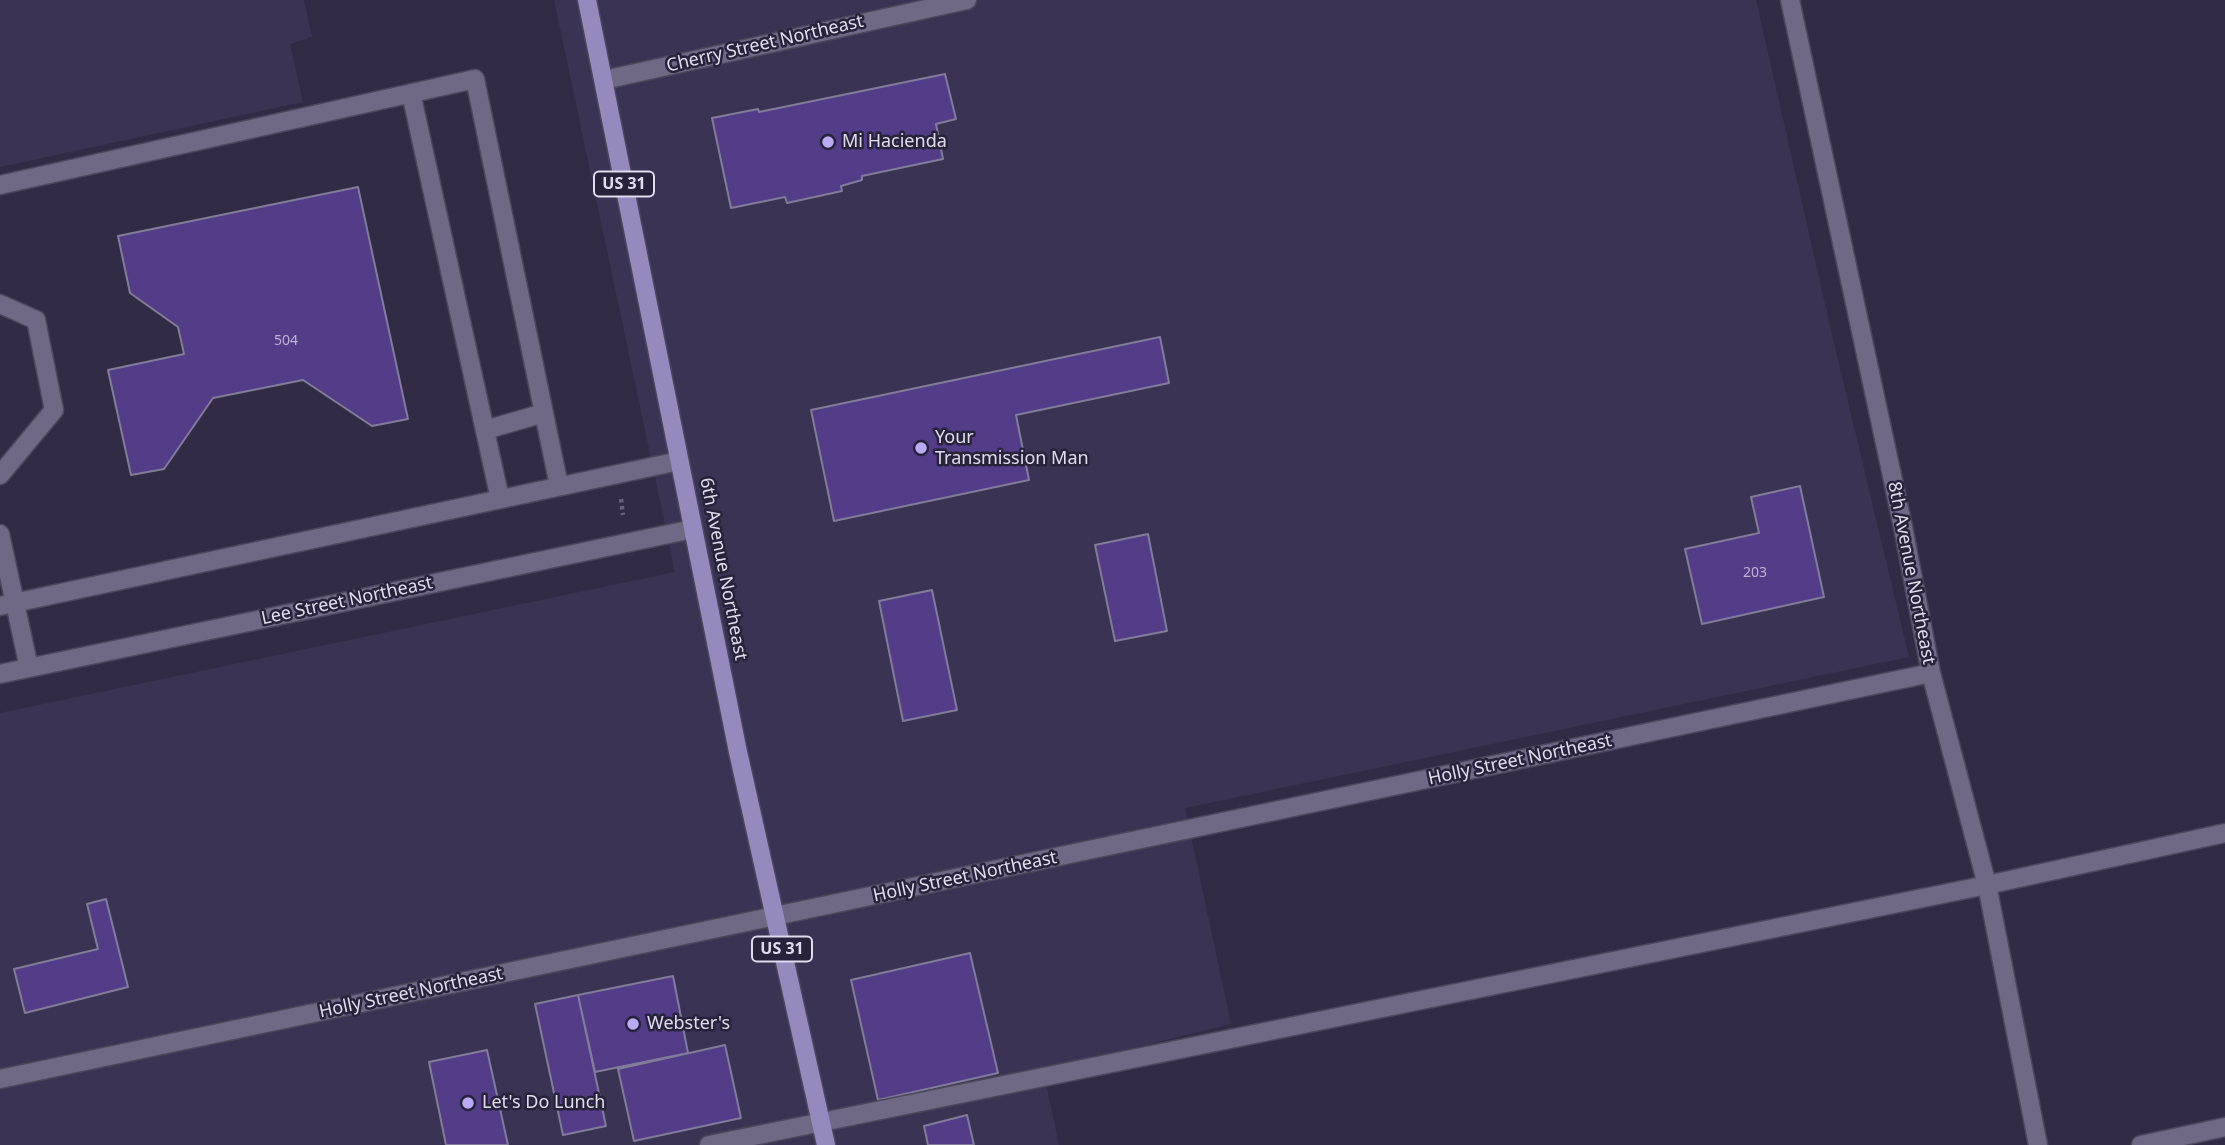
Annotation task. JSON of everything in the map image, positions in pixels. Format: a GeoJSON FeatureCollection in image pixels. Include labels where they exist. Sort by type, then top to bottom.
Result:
{"type":"FeatureCollection","features":[{"type":"Feature","properties":{"kind":"main road","name":"6th Avenue Northeast"},"geometry":{"type":"LineString","coordinates":[[587,0],[693,529],[826,1145]]}},
{"type":"Feature","properties":{"kind":"street","name":"Cherry Street Northeast"},"geometry":{"type":"LineString","coordinates":[[604,80],[967,0]]}},
{"type":"Feature","properties":{"kind":"street","name":"8th Avenue Northeast"},"geometry":{"type":"LineString","coordinates":[[1790,0],[1903,527],[1931,673],[1987,885],[2038,1145]]}},
{"type":"Feature","properties":{"kind":"street"},"geometry":{"type":"LineString","coordinates":[[0,185],[475,79],[559,486]]}},
{"type":"Feature","properties":{"kind":"street"},"geometry":{"type":"LineString","coordinates":[[411,93],[500,499]]}},
{"type":"Feature","properties":{"kind":"street"},"geometry":{"type":"LineString","coordinates":[[0,304],[36,320],[54,410],[0,475]]}},
{"type":"Feature","properties":{"kind":"street"},"geometry":{"type":"LineString","coordinates":[[485,430],[544,413]]}},
{"type":"Feature","properties":{"kind":"street"},"geometry":{"type":"LineString","coordinates":[[8,604],[680,461]]}},
{"type":"Feature","properties":{"kind":"street","name":"Lee Street Northeast"},"geometry":{"type":"LineString","coordinates":[[0,674],[693,529]]}},
{"type":"Feature","properties":{"kind":"street"},"geometry":{"type":"LineString","coordinates":[[0,534],[8,604],[29,668]]}},
{"type":"Feature","properties":{"kind":"street","name":"Holly Street Northeast"},"geometry":{"type":"LineString","coordinates":[[0,1079],[1931,673]]}},
{"type":"Feature","properties":{"kind":"street"},"geometry":{"type":"LineString","coordinates":[[709,1145],[1987,885],[2225,834]]}},
{"type":"Feature","properties":{"kind":"street"},"geometry":{"type":"LineString","coordinates":[[2141,1145],[2225,1127]]}},
{"type":"Feature","properties":{"kind":"path"},"geometry":{"type":"LineString","coordinates":[[621,498],[623,515]]}},
{"type":"Feature","properties":{"kind":"shaded area"},"geometry":{"type":"Polygon","coordinates":[[[0,0],[304,0],[312,37],[290,44],[303,102],[0,167],[0,0]]]}},
{"type":"Feature","properties":{"kind":"shaded area"},"geometry":{"type":"Polygon","coordinates":[[[554,0],[1756,0],[1909,657],[1185,808],[1231,1024],[1043,1070],[1059,1145],[0,1145],[0,713],[675,572],[554,0]]]}},
{"type":"Feature","properties":{"kind":"building","name":"Mi Hacienda"},"geometry":{"type":"Polygon","coordinates":[[[945,74],[956,119],[936,124],[943,159],[862,176],[862,180],[841,186],[842,191],[787,203],[785,197],[731,208],[712,118],[758,109],[759,112],[945,74]]]}},
{"type":"Feature","properties":{"kind":"building"},"geometry":{"type":"Polygon","coordinates":[[[358,187],[408,419],[372,426],[303,380],[213,398],[164,469],[131,475],[108,370],[184,354],[178,327],[130,293],[118,236],[358,187]]]}},
{"type":"Feature","properties":{"kind":"building","name":"Your Transmission Man"},"geometry":{"type":"Polygon","coordinates":[[[1160,337],[1169,383],[1016,415],[1029,480],[834,521],[811,410],[1160,337]]]}},
{"type":"Feature","properties":{"kind":"building"},"geometry":{"type":"Polygon","coordinates":[[[1800,486],[1824,597],[1702,624],[1685,549],[1759,533],[1751,497],[1800,486]]]}},
{"type":"Feature","properties":{"kind":"building"},"geometry":{"type":"Polygon","coordinates":[[[1148,534],[1167,631],[1115,641],[1095,545],[1148,534]]]}},
{"type":"Feature","properties":{"kind":"building"},"geometry":{"type":"Polygon","coordinates":[[[932,590],[957,710],[903,721],[879,601],[932,590]]]}},
{"type":"Feature","properties":{"kind":"building"},"geometry":{"type":"Polygon","coordinates":[[[106,899],[128,987],[25,1013],[14,969],[98,949],[87,904],[106,899]]]}},
{"type":"Feature","properties":{"kind":"building"},"geometry":{"type":"Polygon","coordinates":[[[970,953],[998,1073],[878,1100],[851,980],[970,953]]]}},
{"type":"Feature","properties":{"kind":"building","name":"Webster's"},"geometry":{"type":"Polygon","coordinates":[[[673,976],[688,1053],[595,1072],[578,995],[673,976]]]}},
{"type":"Feature","properties":{"kind":"building"},"geometry":{"type":"Polygon","coordinates":[[[578,995],[606,1126],[563,1135],[535,1004],[578,995]]]}},
{"type":"Feature","properties":{"kind":"building"},"geometry":{"type":"Polygon","coordinates":[[[725,1045],[741,1118],[634,1141],[618,1069],[725,1045]]]}},
{"type":"Feature","properties":{"kind":"building","name":"Let's Do Lunch"},"geometry":{"type":"Polygon","coordinates":[[[487,1050],[508,1145],[446,1145],[429,1062],[487,1050]]]}},
{"type":"Feature","properties":{"kind":"building"},"geometry":{"type":"Polygon","coordinates":[[[967,1115],[974,1145],[928,1145],[924,1126],[967,1115]]]}},
{"type":"Feature","properties":{"kind":"place","name":"Mi Hacienda"},"geometry":{"type":"Point","coordinates":[828,142]}},
{"type":"Feature","properties":{"kind":"place","name":"Your Transmission Man"},"geometry":{"type":"Point","coordinates":[921,448]}},
{"type":"Feature","properties":{"kind":"place","name":"Webster's"},"geometry":{"type":"Point","coordinates":[633,1024]}},
{"type":"Feature","properties":{"kind":"place","name":"Let's Do Lunch"},"geometry":{"type":"Point","coordinates":[468,1103]}}]}
